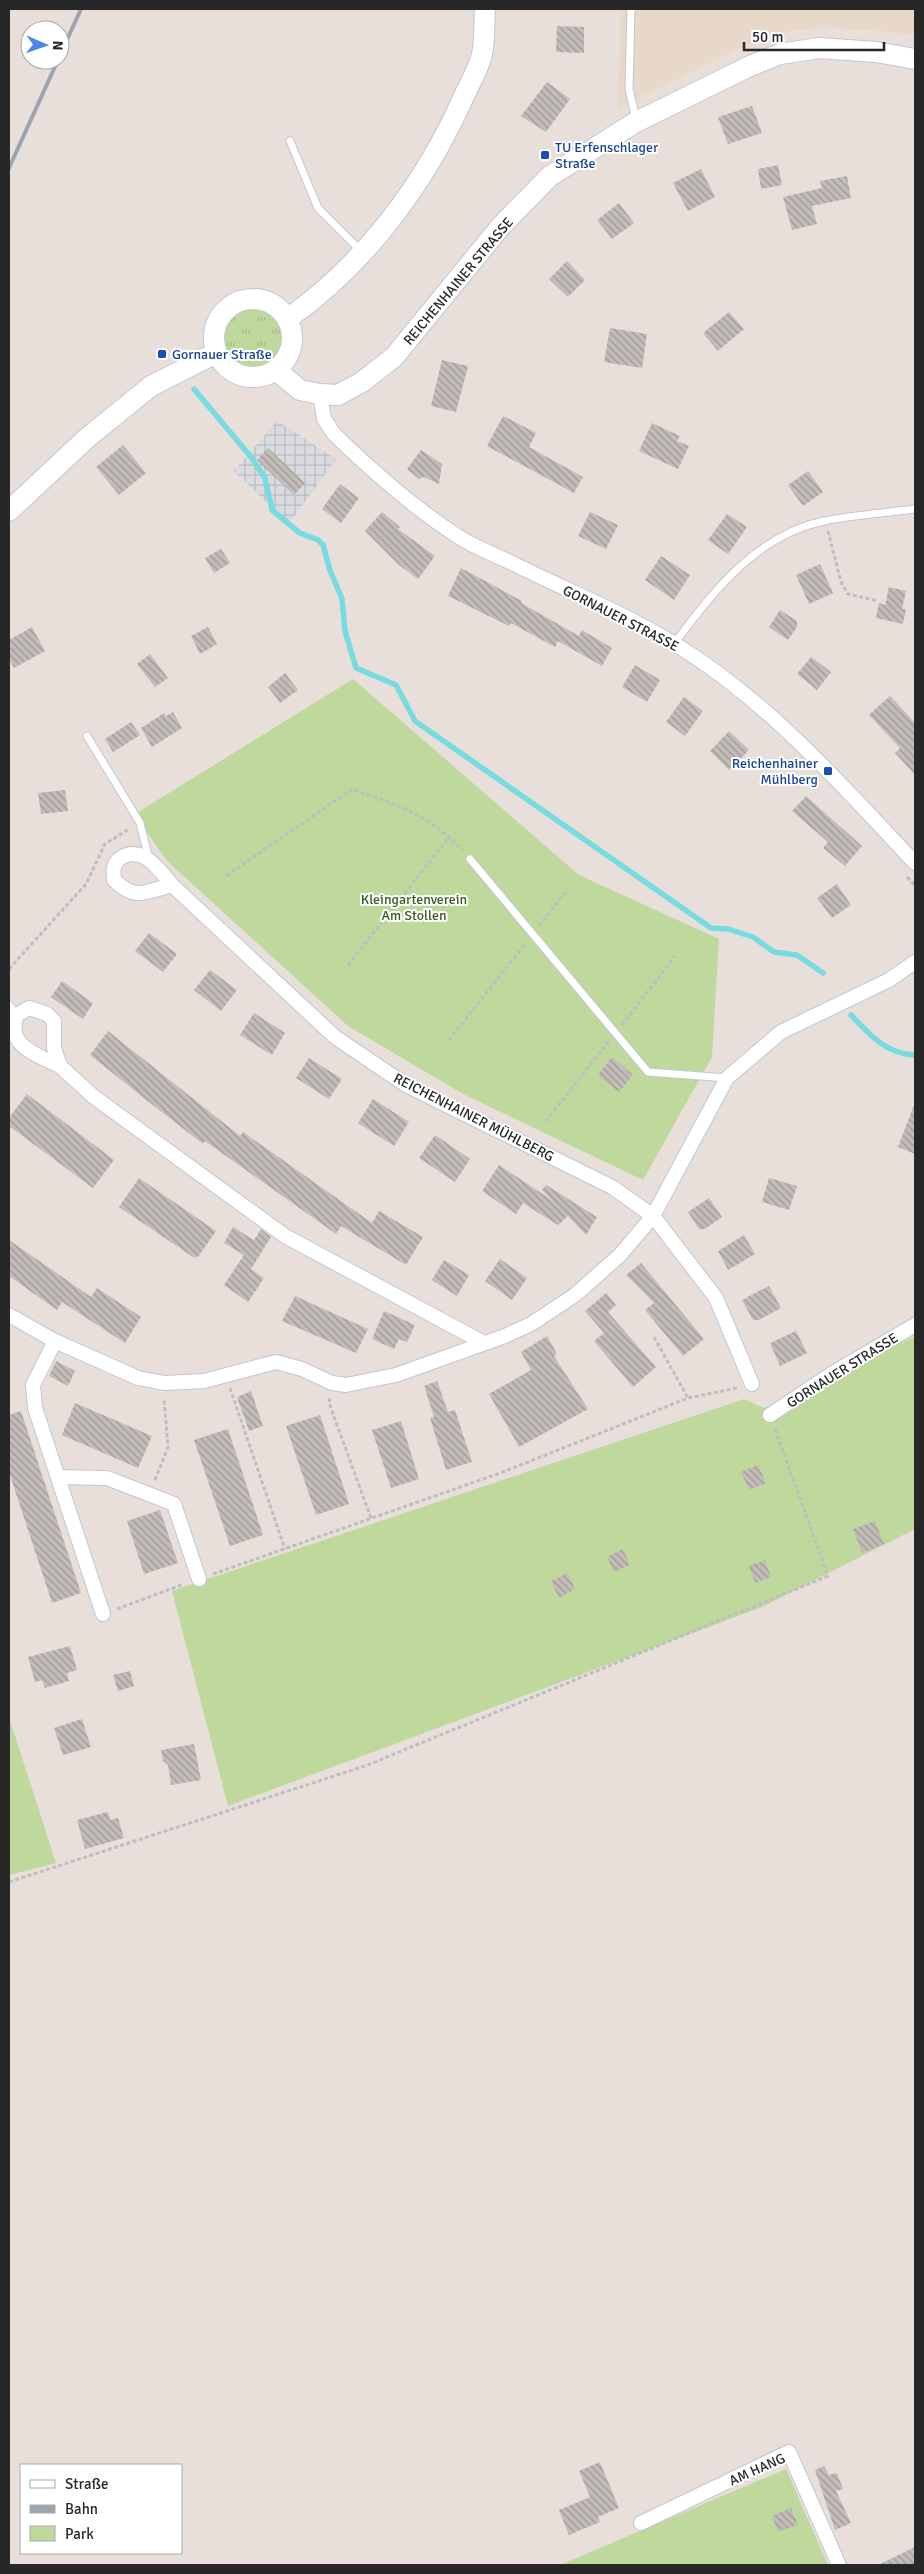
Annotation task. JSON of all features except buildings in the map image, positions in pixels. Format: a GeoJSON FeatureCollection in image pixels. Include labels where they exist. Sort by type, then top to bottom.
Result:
{"type":"FeatureCollection","features":[{"type":"Feature","properties":{"kind":"main road"},"geometry":{"type":"LineString","coordinates":[[287,319],[318,297],[362,252],[411,192],[452,123],[482,54],[485,9]]}},
{"type":"Feature","properties":{"kind":"main road","name":"REICHENHAINER STRASSE"},"geometry":{"type":"LineString","coordinates":[[276,370],[300,390],[320,394],[338,395],[362,382],[394,357],[496,232],[550,176],[636,122],[750,66],[780,54],[819,48],[876,52],[915,59]]}},
{"type":"Feature","properties":{"kind":"main road"},"geometry":{"type":"LineString","coordinates":[[250,299],[261,300],[272,304],[287,319],[292,332],[292,345],[287,358],[276,370],[258,378],[240,376],[226,367],[216,353],[214,329],[220,317],[235,303],[250,299]]}},
{"type":"Feature","properties":{"kind":"main road"},"geometry":{"type":"LineString","coordinates":[[9,511],[87,438],[151,386],[216,353]]}},
{"type":"Feature","properties":{"kind":"street","name":"GORNAUER STRASSE"},"geometry":{"type":"LineString","coordinates":[[320,394],[324,419],[334,434],[460,538],[613,611],[674,644],[706,665],[782,728],[851,793],[915,863]]}},
{"type":"Feature","properties":{"kind":"street"},"geometry":{"type":"LineString","coordinates":[[149,859],[139,854],[127,854],[117,860],[113,869],[114,880],[124,891],[136,895],[172,885]]}},
{"type":"Feature","properties":{"kind":"street","name":"REICHENHAINER MÜHLBERG"},"geometry":{"type":"LineString","coordinates":[[149,859],[172,885],[336,1038],[406,1086],[612,1187],[653,1216],[716,1298],[752,1384]]}},
{"type":"Feature","properties":{"kind":"street"},"geometry":{"type":"LineString","coordinates":[[9,1315],[55,1340],[138,1378],[164,1383],[204,1381],[276,1362],[302,1369],[332,1383],[346,1385],[396,1375],[531,1324],[575,1296],[620,1255],[653,1216],[727,1078],[781,1032],[890,980],[915,962]]}},
{"type":"Feature","properties":{"kind":"street"},"geometry":{"type":"LineString","coordinates":[[60,1066],[54,1048],[54,1021],[38,1009],[13,1010],[14,1032],[20,1045],[60,1066],[94,1097],[285,1236],[484,1342]]}},
{"type":"Feature","properties":{"kind":"street","name":"GORNAUER STRASSE"},"geometry":{"type":"LineString","coordinates":[[770,1414],[832,1373],[915,1325]]}},
{"type":"Feature","properties":{"kind":"street"},"geometry":{"type":"LineString","coordinates":[[55,1340],[33,1385],[35,1408],[102,1614]]}},
{"type":"Feature","properties":{"kind":"street"},"geometry":{"type":"LineString","coordinates":[[59,1477],[107,1478],[174,1504],[198,1579]]}},
{"type":"Feature","properties":{"kind":"street","name":"AM HANG"},"geometry":{"type":"LineString","coordinates":[[642,2523],[789,2452],[839,2565]]}},
{"type":"Feature","properties":{"kind":"lane"},"geometry":{"type":"LineString","coordinates":[[631,9],[629,88],[636,122]]}},
{"type":"Feature","properties":{"kind":"lane"},"geometry":{"type":"LineString","coordinates":[[290,142],[318,208],[362,252]]}},
{"type":"Feature","properties":{"kind":"lane"},"geometry":{"type":"LineString","coordinates":[[674,644],[704,604],[734,571],[777,538],[825,521],[915,510]]}},
{"type":"Feature","properties":{"kind":"lane"},"geometry":{"type":"LineString","coordinates":[[87,736],[140,823],[149,859]]}},
{"type":"Feature","properties":{"kind":"lane"},"geometry":{"type":"LineString","coordinates":[[470,859],[648,1072],[727,1078]]}},
{"type":"Feature","properties":{"kind":"path"},"geometry":{"type":"LineString","coordinates":[[825,521],[841,582],[848,594],[878,601]]}},
{"type":"Feature","properties":{"kind":"path"},"geometry":{"type":"LineString","coordinates":[[226,876],[352,789],[428,820],[449,837],[470,859]]}},
{"type":"Feature","properties":{"kind":"path"},"geometry":{"type":"LineString","coordinates":[[9,969],[86,884],[105,844],[140,823]]}},
{"type":"Feature","properties":{"kind":"path"},"geometry":{"type":"LineString","coordinates":[[348,965],[449,837]]}},
{"type":"Feature","properties":{"kind":"path"},"geometry":{"type":"LineString","coordinates":[[449,1040],[568,889]]}},
{"type":"Feature","properties":{"kind":"path"},"geometry":{"type":"LineString","coordinates":[[546,1121],[675,956]]}},
{"type":"Feature","properties":{"kind":"path"},"geometry":{"type":"LineString","coordinates":[[654,1337],[688,1398]]}},
{"type":"Feature","properties":{"kind":"path"},"geometry":{"type":"LineString","coordinates":[[225,1374],[285,1549]]}},
{"type":"Feature","properties":{"kind":"path"},"geometry":{"type":"LineString","coordinates":[[149,1494],[168,1447],[164,1421],[164,1383]]}},
{"type":"Feature","properties":{"kind":"path"},"geometry":{"type":"LineString","coordinates":[[332,1383],[329,1404],[371,1518]]}},
{"type":"Feature","properties":{"kind":"path"},"geometry":{"type":"LineString","coordinates":[[102,1614],[503,1472],[688,1398],[752,1384]]}},
{"type":"Feature","properties":{"kind":"path"},"geometry":{"type":"LineString","coordinates":[[9,1882],[365,1766],[828,1576],[770,1414]]}},
{"type":"Feature","properties":{"kind":"shaded area"},"geometry":{"type":"Polygon","coordinates":[[[621,9],[915,9],[915,34],[824,27],[769,34],[618,108],[621,9]]]}},
{"type":"Feature","properties":{"kind":"shaded area"},"geometry":{"type":"Polygon","coordinates":[[[277,421],[336,459],[289,524],[234,471],[277,421]]]}},
{"type":"Feature","properties":{"kind":"green space"},"geometry":{"type":"Polygon","coordinates":[[[245,299],[261,299],[275,305],[286,316],[292,330],[292,346],[286,360],[275,371],[261,377],[245,377],[231,371],[220,360],[214,346],[214,330],[220,316],[231,305],[245,299]]]}},
{"type":"Feature","properties":{"kind":"green space","name":"Kleingartenverein Am Stollen"},"geometry":{"type":"Polygon","coordinates":[[[353,679],[579,875],[719,939],[712,1057],[643,1180],[463,1094],[348,1026],[166,860],[135,814],[353,679]]]}},
{"type":"Feature","properties":{"kind":"green space"},"geometry":{"type":"Polygon","coordinates":[[[915,1336],[915,1529],[762,1607],[228,1806],[172,1591],[744,1399],[764,1408],[831,1378],[915,1336]]]}},
{"type":"Feature","properties":{"kind":"green space"},"geometry":{"type":"Polygon","coordinates":[[[9,1717],[56,1863],[9,1875],[9,1717]]]}},
{"type":"Feature","properties":{"kind":"green space"},"geometry":{"type":"Polygon","coordinates":[[[786,2469],[828,2565],[560,2565],[786,2469]]]}},
{"type":"Feature","properties":{"kind":"waterway"},"geometry":{"type":"LineString","coordinates":[[194,389],[251,457],[265,478],[272,510],[300,533],[318,540],[323,545],[330,570],[342,599],[345,631],[356,668],[396,685],[415,721],[711,928],[728,929],[753,937],[774,952],[797,955],[823,973]]}},
{"type":"Feature","properties":{"kind":"waterway"},"geometry":{"type":"LineString","coordinates":[[851,1015],[879,1042],[895,1051],[915,1055]]}},
{"type":"Feature","properties":{"kind":"railway"},"geometry":{"type":"LineString","coordinates":[[70,33],[81,9]]}},
{"type":"Feature","properties":{"kind":"railway"},"geometry":{"type":"LineString","coordinates":[[9,168],[53,70]]}},
{"type":"Feature","properties":{"kind":"place","name":"TU Erfenschlager Straße"},"geometry":{"type":"Point","coordinates":[545,155]}},
{"type":"Feature","properties":{"kind":"place","name":"Gornauer Straße"},"geometry":{"type":"Point","coordinates":[162,354]}},
{"type":"Feature","properties":{"kind":"place","name":"Reichenhainer Mühlberg"},"geometry":{"type":"Point","coordinates":[828,771]}}]}
